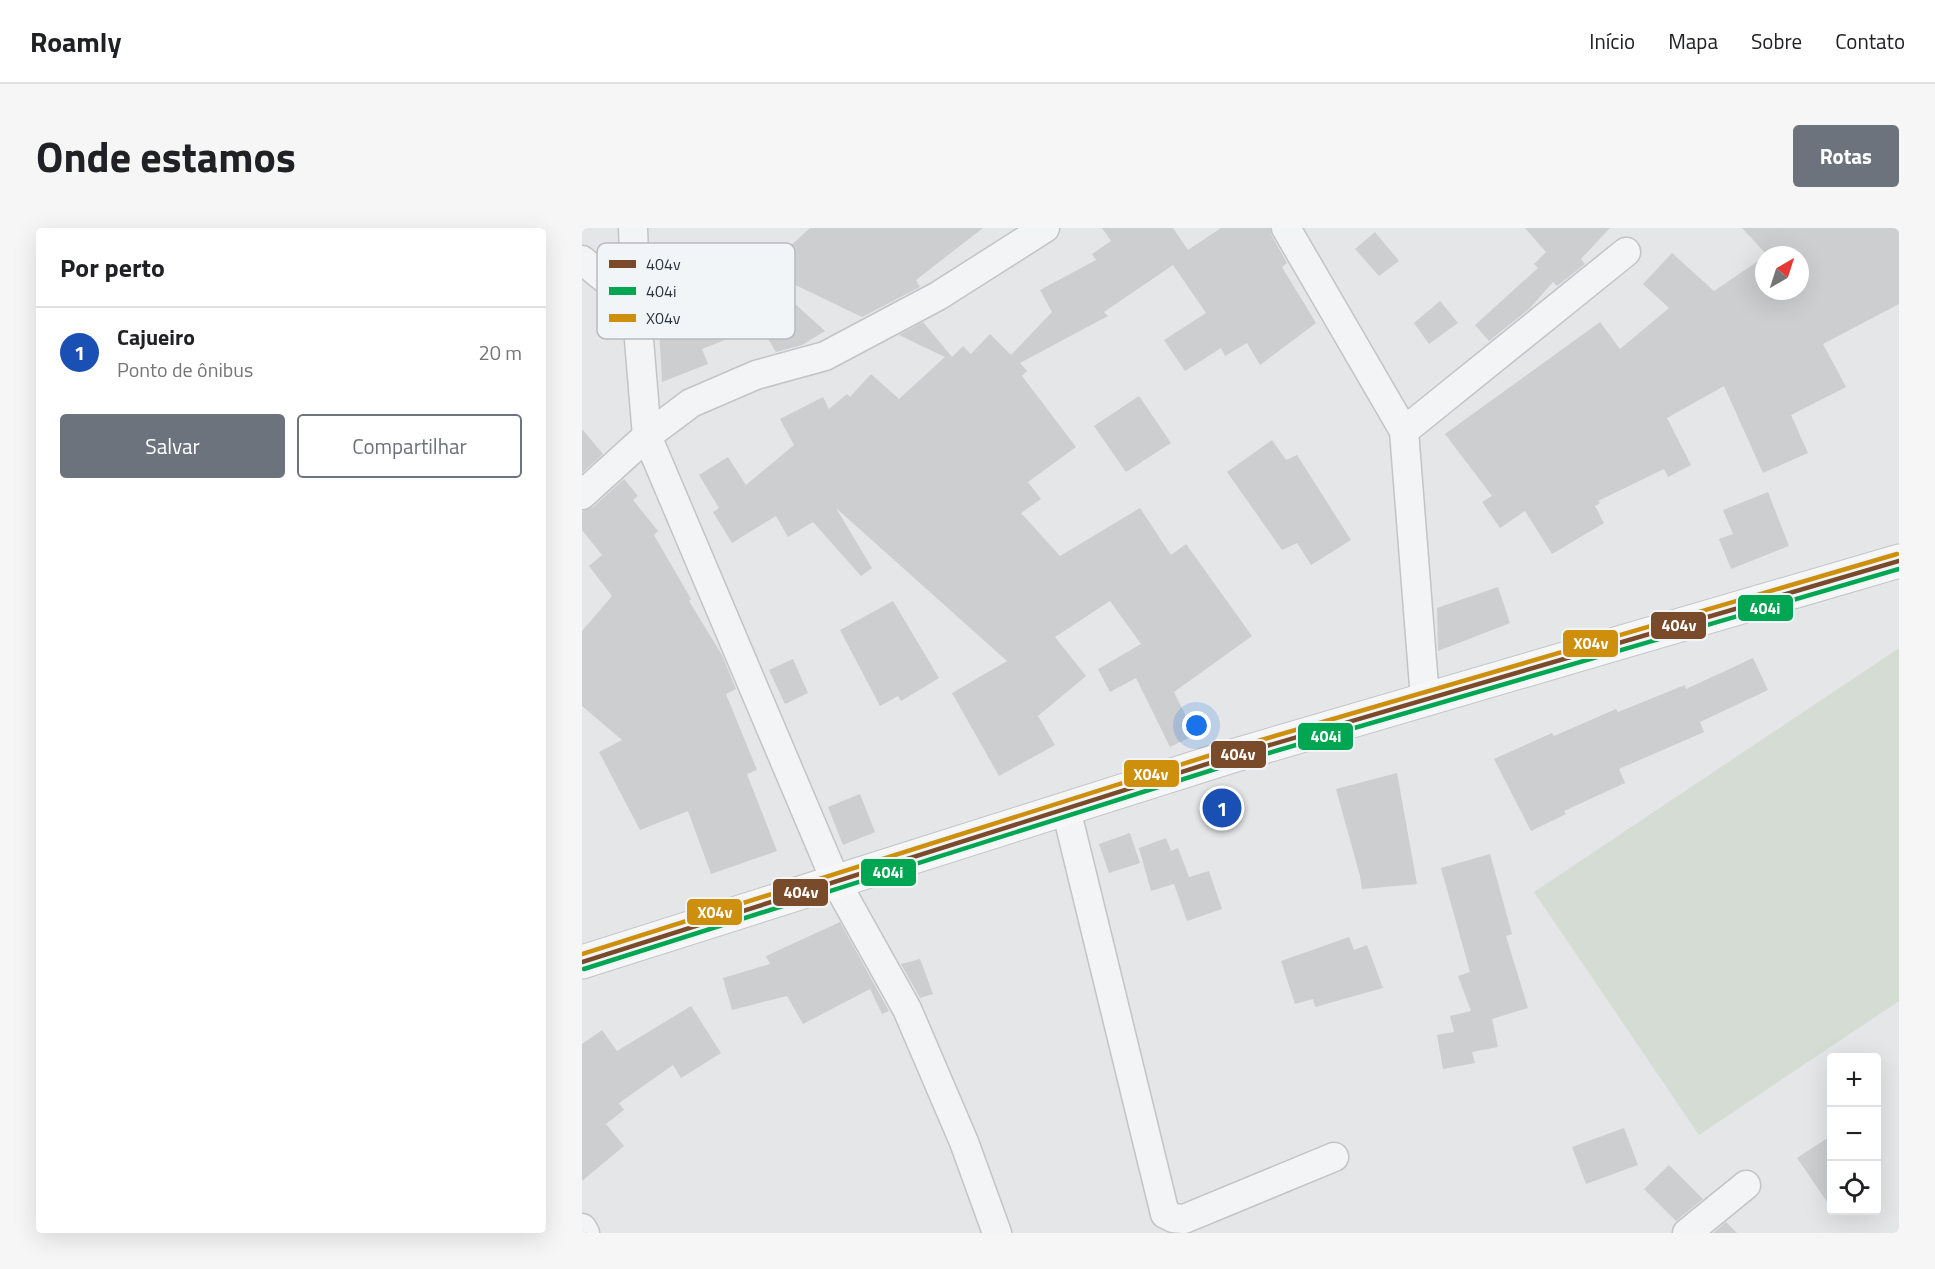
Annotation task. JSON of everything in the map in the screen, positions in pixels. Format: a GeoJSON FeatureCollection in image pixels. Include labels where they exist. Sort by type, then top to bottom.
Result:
{"type":"FeatureCollection","features":[{"type":"Feature","properties":{"kind":"main road"},"geometry":{"type":"LineString","coordinates":[[582,962],[1230,757],[1899,561]]}},
{"type":"Feature","properties":{"kind":"street"},"geometry":{"type":"LineString","coordinates":[[633,228],[634,243]]}},
{"type":"Feature","properties":{"kind":"street"},"geometry":{"type":"LineString","coordinates":[[582,495],[647,436],[691,403],[756,375],[825,356],[938,296],[1045,228]]}},
{"type":"Feature","properties":{"kind":"street"},"geometry":{"type":"LineString","coordinates":[[1286,228],[1404,431],[1425,699]]}},
{"type":"Feature","properties":{"kind":"street"},"geometry":{"type":"LineString","coordinates":[[1404,431],[1626,252]]}},
{"type":"Feature","properties":{"kind":"street"},"geometry":{"type":"LineString","coordinates":[[582,260],[597,272]]}},
{"type":"Feature","properties":{"kind":"street"},"geometry":{"type":"LineString","coordinates":[[639,339],[647,436],[836,882],[907,1009],[964,1142],[997,1233]]}},
{"type":"Feature","properties":{"kind":"street"},"geometry":{"type":"LineString","coordinates":[[1066,809],[1165,1214],[1173,1218],[1184,1219],[1334,1157]]}},
{"type":"Feature","properties":{"kind":"street"},"geometry":{"type":"LineString","coordinates":[[1687,1233],[1746,1185]]}},
{"type":"Feature","properties":{"kind":"street"},"geometry":{"type":"LineString","coordinates":[[582,1228],[585,1233]]}},
{"type":"Feature","properties":{"kind":"shaded area"},"geometry":{"type":"Polygon","coordinates":[[[1899,648],[1899,1001],[1699,1135],[1534,892],[1899,648]]]}},
{"type":"Feature","properties":{"kind":"building"},"geometry":{"type":"Polygon","coordinates":[[[810,228],[983,228],[916,280],[920,287],[862,317],[795,285],[794,243],[810,228]]]}},
{"type":"Feature","properties":{"kind":"building"},"geometry":{"type":"Polygon","coordinates":[[[1102,228],[1173,228],[1188,250],[1221,228],[1270,228],[1287,263],[1282,267],[1316,323],[1260,365],[1247,343],[1225,356],[1221,348],[1185,371],[1164,340],[1206,313],[1173,265],[1104,312],[1108,316],[1020,363],[1027,371],[1022,376],[1076,447],[1028,482],[1041,499],[1021,513],[1060,556],[1140,508],[1171,555],[1186,544],[1252,636],[1174,692],[1195,735],[1170,747],[1136,678],[1110,692],[1098,669],[1141,644],[1110,601],[1055,637],[1086,676],[1038,716],[1055,745],[999,776],[952,693],[1007,661],[836,508],[872,568],[861,576],[813,522],[788,537],[776,516],[732,543],[713,512],[719,508],[699,475],[728,457],[746,485],[794,445],[780,419],[823,397],[829,409],[847,394],[850,397],[871,374],[899,399],[945,357],[899,335],[923,322],[952,357],[963,346],[971,354],[990,334],[1011,355],[1052,312],[1040,290],[1096,260],[1092,254],[1111,241],[1102,228]]]}},
{"type":"Feature","properties":{"kind":"building"},"geometry":{"type":"Polygon","coordinates":[[[1525,228],[1610,228],[1581,259],[1585,264],[1557,286],[1553,282],[1529,309],[1489,341],[1475,325],[1538,268],[1534,264],[1546,252],[1525,228]]]}},
{"type":"Feature","properties":{"kind":"building"},"geometry":{"type":"Polygon","coordinates":[[[1742,228],[1899,228],[1899,304],[1823,344],[1846,387],[1791,415],[1808,453],[1763,473],[1724,386],[1667,418],[1691,465],[1668,477],[1664,469],[1598,501],[1600,503],[1595,506],[1604,523],[1552,554],[1525,511],[1500,528],[1482,502],[1492,496],[1445,434],[1600,322],[1620,349],[1669,308],[1643,284],[1672,253],[1714,291],[1755,263],[1755,300],[1809,300],[1809,246],[1759,246],[1742,228]]]}},
{"type":"Feature","properties":{"kind":"building"},"geometry":{"type":"Polygon","coordinates":[[[1375,232],[1399,261],[1379,276],[1355,249],[1375,232]]]}},
{"type":"Feature","properties":{"kind":"building"},"geometry":{"type":"Polygon","coordinates":[[[1440,301],[1458,323],[1429,344],[1414,323],[1440,301]]]}},
{"type":"Feature","properties":{"kind":"building"},"geometry":{"type":"Polygon","coordinates":[[[795,304],[825,331],[802,345],[776,352],[768,339],[795,339],[795,304]]]}},
{"type":"Feature","properties":{"kind":"building"},"geometry":{"type":"Polygon","coordinates":[[[660,339],[727,339],[702,349],[708,364],[662,382],[660,339]]]}},
{"type":"Feature","properties":{"kind":"building"},"geometry":{"type":"Polygon","coordinates":[[[1139,396],[1171,443],[1126,472],[1094,426],[1139,396]]]}},
{"type":"Feature","properties":{"kind":"building"},"geometry":{"type":"Polygon","coordinates":[[[582,429],[603,454],[582,473],[582,429]]]}},
{"type":"Feature","properties":{"kind":"building"},"geometry":{"type":"Polygon","coordinates":[[[1272,440],[1286,460],[1297,455],[1351,540],[1311,565],[1297,543],[1282,550],[1227,472],[1272,440]]]}},
{"type":"Feature","properties":{"kind":"building"},"geometry":{"type":"Polygon","coordinates":[[[624,479],[638,496],[633,500],[658,531],[654,535],[691,599],[689,601],[722,655],[736,689],[726,694],[757,770],[747,774],[777,851],[711,874],[688,811],[640,830],[599,752],[622,740],[582,706],[582,631],[612,596],[589,566],[602,555],[582,530],[582,511],[593,507],[624,479]]]}},
{"type":"Feature","properties":{"kind":"building"},"geometry":{"type":"Polygon","coordinates":[[[1768,492],[1789,546],[1731,569],[1719,539],[1733,534],[1723,510],[1768,492]]]}},
{"type":"Feature","properties":{"kind":"building"},"geometry":{"type":"Polygon","coordinates":[[[1498,587],[1510,623],[1438,651],[1437,608],[1498,587]]]}},
{"type":"Feature","properties":{"kind":"building"},"geometry":{"type":"Polygon","coordinates":[[[893,601],[939,678],[901,701],[898,696],[880,706],[840,630],[893,601]]]}},
{"type":"Feature","properties":{"kind":"building"},"geometry":{"type":"Polygon","coordinates":[[[1753,658],[1768,690],[1700,722],[1704,732],[1619,769],[1625,783],[1564,811],[1566,814],[1531,831],[1494,759],[1552,733],[1554,736],[1616,709],[1618,712],[1685,685],[1686,689],[1753,658]]]}},
{"type":"Feature","properties":{"kind":"building"},"geometry":{"type":"Polygon","coordinates":[[[793,659],[808,693],[785,704],[769,670],[793,659]]]}},
{"type":"Feature","properties":{"kind":"building"},"geometry":{"type":"Polygon","coordinates":[[[1397,773],[1417,884],[1362,889],[1336,789],[1397,773]]]}},
{"type":"Feature","properties":{"kind":"building"},"geometry":{"type":"Polygon","coordinates":[[[860,794],[875,832],[843,845],[828,807],[860,794]]]}},
{"type":"Feature","properties":{"kind":"building"},"geometry":{"type":"Polygon","coordinates":[[[1130,833],[1140,863],[1109,873],[1099,844],[1130,833]]]}},
{"type":"Feature","properties":{"kind":"building"},"geometry":{"type":"Polygon","coordinates":[[[1166,838],[1171,851],[1178,848],[1189,877],[1209,871],[1222,909],[1187,921],[1174,884],[1151,891],[1139,848],[1166,838]]]}},
{"type":"Feature","properties":{"kind":"building"},"geometry":{"type":"Polygon","coordinates":[[[1490,854],[1512,934],[1506,936],[1528,1008],[1492,1019],[1498,1047],[1472,1052],[1475,1063],[1443,1069],[1437,1035],[1454,1032],[1450,1016],[1471,1011],[1458,976],[1470,972],[1441,868],[1490,854]]]}},
{"type":"Feature","properties":{"kind":"building"},"geometry":{"type":"Polygon","coordinates":[[[840,922],[889,1011],[882,1014],[870,989],[803,1024],[787,996],[732,1010],[723,978],[770,964],[766,956],[840,922]]]}},
{"type":"Feature","properties":{"kind":"building"},"geometry":{"type":"Polygon","coordinates":[[[1349,937],[1354,950],[1367,945],[1383,988],[1315,1007],[1313,999],[1295,1004],[1281,961],[1349,937]]]}},
{"type":"Feature","properties":{"kind":"building"},"geometry":{"type":"Polygon","coordinates":[[[920,959],[933,994],[920,998],[901,964],[920,959]]]}},
{"type":"Feature","properties":{"kind":"building"},"geometry":{"type":"Polygon","coordinates":[[[691,1006],[721,1053],[681,1078],[673,1065],[619,1103],[624,1110],[606,1124],[624,1146],[582,1181],[582,1044],[602,1030],[617,1051],[691,1006]]]}},
{"type":"Feature","properties":{"kind":"building"},"geometry":{"type":"Polygon","coordinates":[[[1624,1128],[1638,1165],[1586,1184],[1572,1147],[1624,1128]]]}},
{"type":"Feature","properties":{"kind":"building"},"geometry":{"type":"Polygon","coordinates":[[[1827,1138],[1827,1202],[1797,1158],[1827,1138]]]}},
{"type":"Feature","properties":{"kind":"building"},"geometry":{"type":"Polygon","coordinates":[[[1669,1165],[1703,1199],[1676,1221],[1644,1189],[1669,1165]]]}},
{"type":"Feature","properties":{"kind":"building"},"geometry":{"type":"Polygon","coordinates":[[[1726,1222],[1737,1233],[1713,1233],[1726,1222]]]}},
{"type":"Feature","properties":{"kind":"transit line","name":"X04v"},"geometry":{"type":"LineString","coordinates":[[582,954],[1227,750],[1897,554]]}},
{"type":"Feature","properties":{"kind":"transit line","name":"404v"},"geometry":{"type":"LineString","coordinates":[[582,962],[1229,757],[1899,561]]}},
{"type":"Feature","properties":{"kind":"transit line","name":"404i"},"geometry":{"type":"LineString","coordinates":[[584,969],[1231,764],[1899,569]]}},
{"type":"Feature","properties":{"kind":"place","name":"Cajueiro"},"geometry":{"type":"Point","coordinates":[1222,808]}}]}
